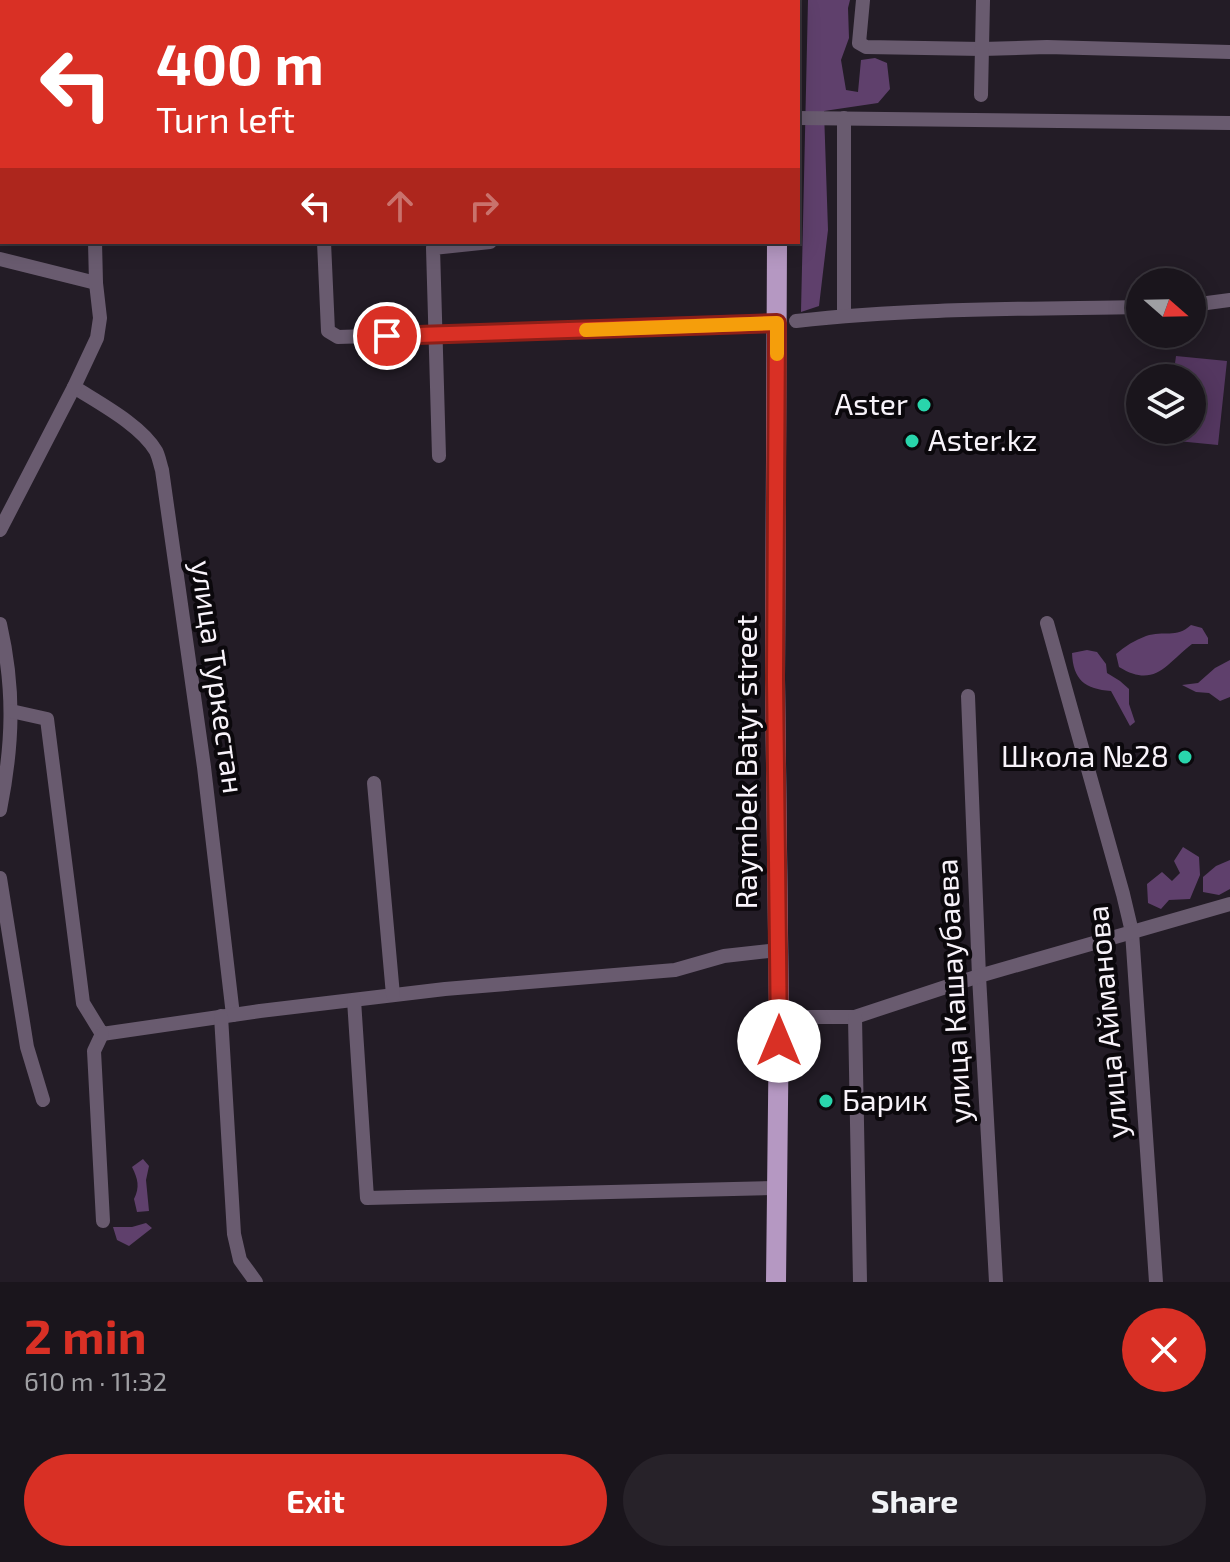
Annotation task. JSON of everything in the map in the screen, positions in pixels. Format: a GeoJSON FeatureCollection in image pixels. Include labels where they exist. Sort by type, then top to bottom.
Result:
{"type":"FeatureCollection","features":[{"type":"Feature","properties":{"kind":"main road","name":"Raymbek Batyr street"},"geometry":{"type":"LineString","coordinates":[[776,1282],[779,1016],[775,694],[786,322],[777,244]]}},
{"type":"Feature","properties":{"kind":"street"},"geometry":{"type":"LineString","coordinates":[[863,0],[859,43],[866,47],[1047,47],[1230,52]]}},
{"type":"Feature","properties":{"kind":"street"},"geometry":{"type":"LineString","coordinates":[[981,95],[983,0]]}},
{"type":"Feature","properties":{"kind":"street"},"geometry":{"type":"LineString","coordinates":[[800,118],[1230,123]]}},
{"type":"Feature","properties":{"kind":"street"},"geometry":{"type":"LineString","coordinates":[[844,118],[844,316]]}},
{"type":"Feature","properties":{"kind":"street"},"geometry":{"type":"LineString","coordinates":[[0,530],[97,338],[100,318],[95,244]]}},
{"type":"Feature","properties":{"kind":"street"},"geometry":{"type":"LineString","coordinates":[[324,244],[328,331],[338,337],[1126,307]]}},
{"type":"Feature","properties":{"kind":"street"},"geometry":{"type":"LineString","coordinates":[[439,456],[433,248],[471,244]]}},
{"type":"Feature","properties":{"kind":"street"},"geometry":{"type":"LineString","coordinates":[[0,259],[96,283]]}},
{"type":"Feature","properties":{"kind":"street"},"geometry":{"type":"LineString","coordinates":[[1206,303],[1230,300]]}},
{"type":"Feature","properties":{"kind":"street","name":"улица Туркестан"},"geometry":{"type":"LineString","coordinates":[[74,387],[119,415],[148,442],[157,453],[162,470],[204,767],[227,1015],[234,1234],[240,1260],[256,1282]]}},
{"type":"Feature","properties":{"kind":"street","name":"улица Айманова"},"geometry":{"type":"LineString","coordinates":[[1047,623],[1132,932],[1156,1282]]}},
{"type":"Feature","properties":{"kind":"street"},"geometry":{"type":"LineString","coordinates":[[0,624],[7,653],[11,711],[5,736],[8,768],[0,810]]}},
{"type":"Feature","properties":{"kind":"street","name":"улица Кашаубаева"},"geometry":{"type":"LineString","coordinates":[[968,696],[996,1282]]}},
{"type":"Feature","properties":{"kind":"street"},"geometry":{"type":"LineString","coordinates":[[11,711],[47,719],[83,1003],[102,1034]]}},
{"type":"Feature","properties":{"kind":"street"},"geometry":{"type":"LineString","coordinates":[[374,783],[393,995]]}},
{"type":"Feature","properties":{"kind":"street"},"geometry":{"type":"LineString","coordinates":[[0,878],[27,1047],[43,1100]]}},
{"type":"Feature","properties":{"kind":"street"},"geometry":{"type":"LineString","coordinates":[[802,1017],[855,1017],[979,976],[1230,904]]}},
{"type":"Feature","properties":{"kind":"street"},"geometry":{"type":"LineString","coordinates":[[102,1034],[393,995],[675,970],[724,956],[778,950]]}},
{"type":"Feature","properties":{"kind":"street"},"geometry":{"type":"LineString","coordinates":[[354,1000],[367,1198],[776,1188]]}},
{"type":"Feature","properties":{"kind":"street"},"geometry":{"type":"LineString","coordinates":[[855,1017],[860,1282]]}},
{"type":"Feature","properties":{"kind":"street"},"geometry":{"type":"LineString","coordinates":[[102,1034],[94,1051],[103,1221]]}},
{"type":"Feature","properties":{"kind":"shaded area"},"geometry":{"type":"Polygon","coordinates":[[[808,0],[850,0],[849,38],[841,60],[846,90],[858,92],[861,60],[875,58],[887,63],[890,89],[878,103],[824,111],[828,230],[819,306],[801,312],[808,0]]]}},
{"type":"Feature","properties":{"kind":"shaded area"},"geometry":{"type":"Polygon","coordinates":[[[1176,356],[1227,361],[1218,445],[1206,444],[1206,364],[1175,364],[1176,356]]]}},
{"type":"Feature","properties":{"kind":"shaded area"},"geometry":{"type":"Polygon","coordinates":[[[1191,625],[1202,628],[1208,644],[1192,644],[1167,666],[1151,675],[1142,676],[1119,667],[1116,654],[1130,644],[1152,634],[1180,632],[1191,625]]]}},
{"type":"Feature","properties":{"kind":"shaded area"},"geometry":{"type":"Polygon","coordinates":[[[1097,652],[1106,664],[1107,673],[1129,689],[1129,704],[1135,722],[1130,726],[1111,691],[1087,685],[1078,676],[1072,653],[1097,652]]]}},
{"type":"Feature","properties":{"kind":"shaded area"},"geometry":{"type":"Polygon","coordinates":[[[1230,660],[1230,697],[1220,701],[1209,693],[1196,692],[1182,685],[1198,683],[1230,660]]]}},
{"type":"Feature","properties":{"kind":"shaded area"},"geometry":{"type":"Polygon","coordinates":[[[1183,847],[1199,857],[1200,875],[1190,899],[1169,900],[1161,909],[1148,903],[1147,884],[1162,872],[1172,881],[1180,873],[1174,861],[1183,847]]]}},
{"type":"Feature","properties":{"kind":"shaded area"},"geometry":{"type":"Polygon","coordinates":[[[1230,860],[1230,889],[1219,895],[1203,892],[1203,877],[1230,860]]]}},
{"type":"Feature","properties":{"kind":"shaded area"},"geometry":{"type":"Polygon","coordinates":[[[143,1159],[149,1166],[146,1180],[149,1211],[137,1212],[134,1199],[138,1183],[132,1167],[143,1159]]]}},
{"type":"Feature","properties":{"kind":"shaded area"},"geometry":{"type":"Polygon","coordinates":[[[146,1223],[152,1228],[129,1246],[117,1240],[113,1227],[146,1223]]]}},
{"type":"Feature","properties":{"kind":"slow traffic"},"geometry":{"type":"LineString","coordinates":[[586,330],[777,323],[777,354]]}},
{"type":"Feature","properties":{"kind":"place","name":"Aster"},"geometry":{"type":"Point","coordinates":[924,405]}},
{"type":"Feature","properties":{"kind":"place","name":"Aster.kz"},"geometry":{"type":"Point","coordinates":[912,441]}},
{"type":"Feature","properties":{"kind":"place","name":"Школа №28"},"geometry":{"type":"Point","coordinates":[1185,757]}},
{"type":"Feature","properties":{"kind":"place","name":"Барик"},"geometry":{"type":"Point","coordinates":[826,1101]}},
{"type":"Feature","properties":{"kind":"route"},"geometry":{"type":"LineString","coordinates":[[387,336],[777,323],[775,679],[779,1041]]}}]}
